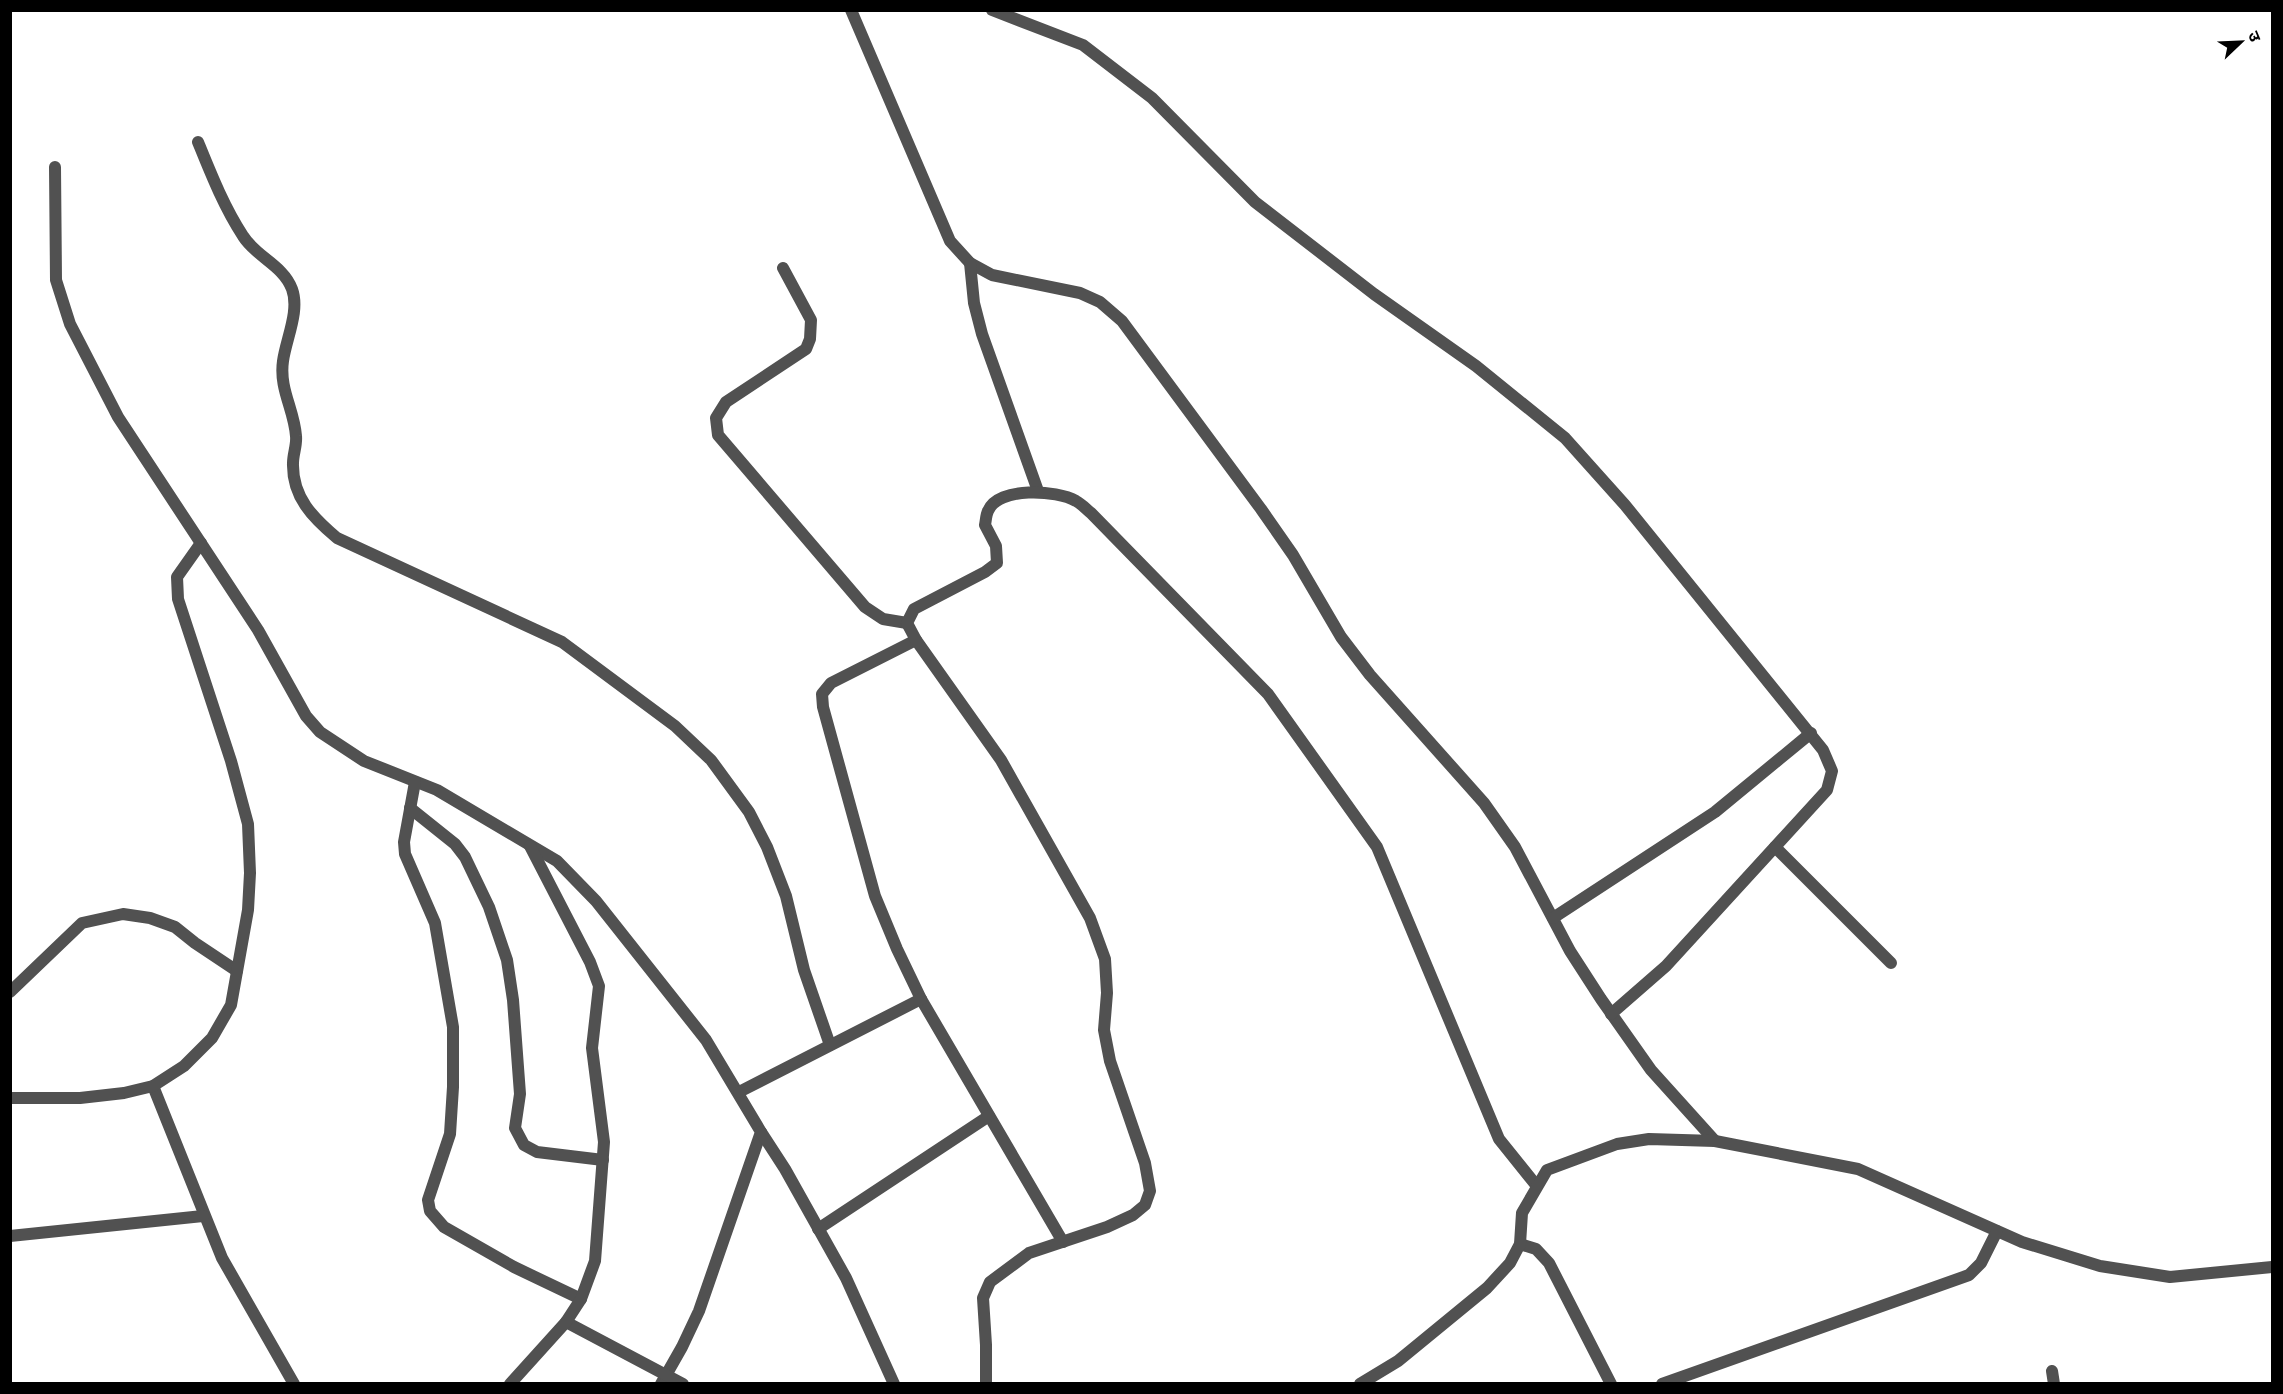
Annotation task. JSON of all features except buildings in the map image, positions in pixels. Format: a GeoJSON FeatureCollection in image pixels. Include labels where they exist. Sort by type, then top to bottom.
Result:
{"type":"FeatureCollection","features":[{"type":"Feature","properties":{"kind":"street"},"geometry":{"type":"LineString","coordinates":[[851,10],[950,241],[970,263],[992,275],[1080,293],[1100,302],[1122,321],[1261,509],[1293,555],[1341,637],[1364,668],[1484,804],[1515,847],[1570,951],[1611,1014],[1651,1070],[1715,1141]]}},
{"type":"Feature","properties":{"kind":"street"},"geometry":{"type":"LineString","coordinates":[[992,10],[1083,45],[1152,98],[1255,202],[1374,294],[1476,366],[1565,438],[1625,505],[1823,750],[1832,771],[1827,790],[1666,966],[1611,1014]]}},
{"type":"Feature","properties":{"kind":"street"},"geometry":{"type":"LineString","coordinates":[[198,142],[226,207],[244,239],[282,272],[292,290],[294,308],[283,363],[283,386],[296,437],[293,462],[294,484],[314,519],[337,538],[562,642],[675,726],[711,760],[749,812],[766,847],[786,896],[804,970],[831,1045]]}},
{"type":"Feature","properties":{"kind":"street"},"geometry":{"type":"LineString","coordinates":[[55,167],[56,280],[70,324],[118,417],[258,630],[306,716],[320,732],[364,761],[437,790],[557,861],[596,901],[706,1040],[739,1092],[846,1278],[894,1383]]}},
{"type":"Feature","properties":{"kind":"street"},"geometry":{"type":"LineString","coordinates":[[970,263],[974,303],[982,334],[1038,491]]}},
{"type":"Feature","properties":{"kind":"street"},"geometry":{"type":"LineString","coordinates":[[783,268],[811,320],[810,339],[806,350],[726,402],[716,418],[718,435],[865,608],[883,619],[907,623]]}},
{"type":"Feature","properties":{"kind":"street"},"geometry":{"type":"LineString","coordinates":[[907,623],[914,609],[985,572],[997,563],[996,546],[985,525],[988,509],[997,500],[1038,491],[1059,494],[1076,501],[1091,513],[1268,694],[1377,847],[1499,1139],[1536,1185]]}},
{"type":"Feature","properties":{"kind":"street"},"geometry":{"type":"LineString","coordinates":[[10,1098],[80,1098],[124,1093],[153,1086],[184,1066],[212,1038],[231,1005],[248,910],[250,873],[248,824],[231,761],[178,599],[177,577],[201,543]]}},
{"type":"Feature","properties":{"kind":"street"},"geometry":{"type":"LineString","coordinates":[[907,623],[916,640],[1001,760],[1090,918],[1106,959],[1107,993],[1104,1030],[1110,1061],[1145,1163],[1150,1191],[1145,1205],[1133,1215],[1029,1254],[990,1282],[983,1298],[987,1345],[986,1383]]}},
{"type":"Feature","properties":{"kind":"street"},"geometry":{"type":"LineString","coordinates":[[916,640],[831,682],[822,694],[823,707],[875,896],[897,949],[921,999],[1063,1242]]}},
{"type":"Feature","properties":{"kind":"street"},"geometry":{"type":"LineString","coordinates":[[1552,918],[1714,812],[1811,734]]}},
{"type":"Feature","properties":{"kind":"street"},"geometry":{"type":"LineString","coordinates":[[415,782],[404,842],[405,854],[435,923],[453,1027],[450,1134],[428,1200],[430,1211],[444,1227],[514,1267],[581,1299]]}},
{"type":"Feature","properties":{"kind":"street"},"geometry":{"type":"LineString","coordinates":[[411,808],[446,836],[460,851],[489,907],[507,960],[513,1000],[520,1094],[515,1128],[524,1144],[537,1152],[603,1160]]}},
{"type":"Feature","properties":{"kind":"street"},"geometry":{"type":"LineString","coordinates":[[510,1383],[566,1322],[581,1299],[595,1262],[604,1142],[592,1048],[599,986],[590,962],[530,845]]}},
{"type":"Feature","properties":{"kind":"street"},"geometry":{"type":"LineString","coordinates":[[1775,847],[1892,963]]}},
{"type":"Feature","properties":{"kind":"street"},"geometry":{"type":"LineString","coordinates":[[10,992],[82,923],[123,914],[150,918],[175,927],[237,971]]}},
{"type":"Feature","properties":{"kind":"street"},"geometry":{"type":"LineString","coordinates":[[739,1092],[921,999]]}},
{"type":"Feature","properties":{"kind":"street"},"geometry":{"type":"LineString","coordinates":[[153,1086],[203,1216],[222,1258],[294,1383]]}},
{"type":"Feature","properties":{"kind":"street"},"geometry":{"type":"LineString","coordinates":[[818,1229],[989,1116]]}},
{"type":"Feature","properties":{"kind":"street"},"geometry":{"type":"LineString","coordinates":[[663,1379],[682,1347],[699,1311],[761,1132]]}},
{"type":"Feature","properties":{"kind":"street"},"geometry":{"type":"LineString","coordinates":[[1360,1383],[1398,1361],[1487,1288],[1510,1263],[1520,1244],[1522,1213],[1536,1185],[1547,1170],[1617,1144],[1649,1139],[1715,1141],[1858,1169],[2022,1242],[2100,1266],[2170,1277],[2272,1267]]}},
{"type":"Feature","properties":{"kind":"street"},"geometry":{"type":"LineString","coordinates":[[10,1236],[203,1216]]}},
{"type":"Feature","properties":{"kind":"street"},"geometry":{"type":"LineString","coordinates":[[1662,1383],[1969,1275],[1981,1263],[1997,1231]]}},
{"type":"Feature","properties":{"kind":"street"},"geometry":{"type":"LineString","coordinates":[[1520,1244],[1536,1249],[1549,1263],[1611,1383]]}},
{"type":"Feature","properties":{"kind":"street"},"geometry":{"type":"LineString","coordinates":[[566,1322],[663,1379],[683,1383]]}}]}
